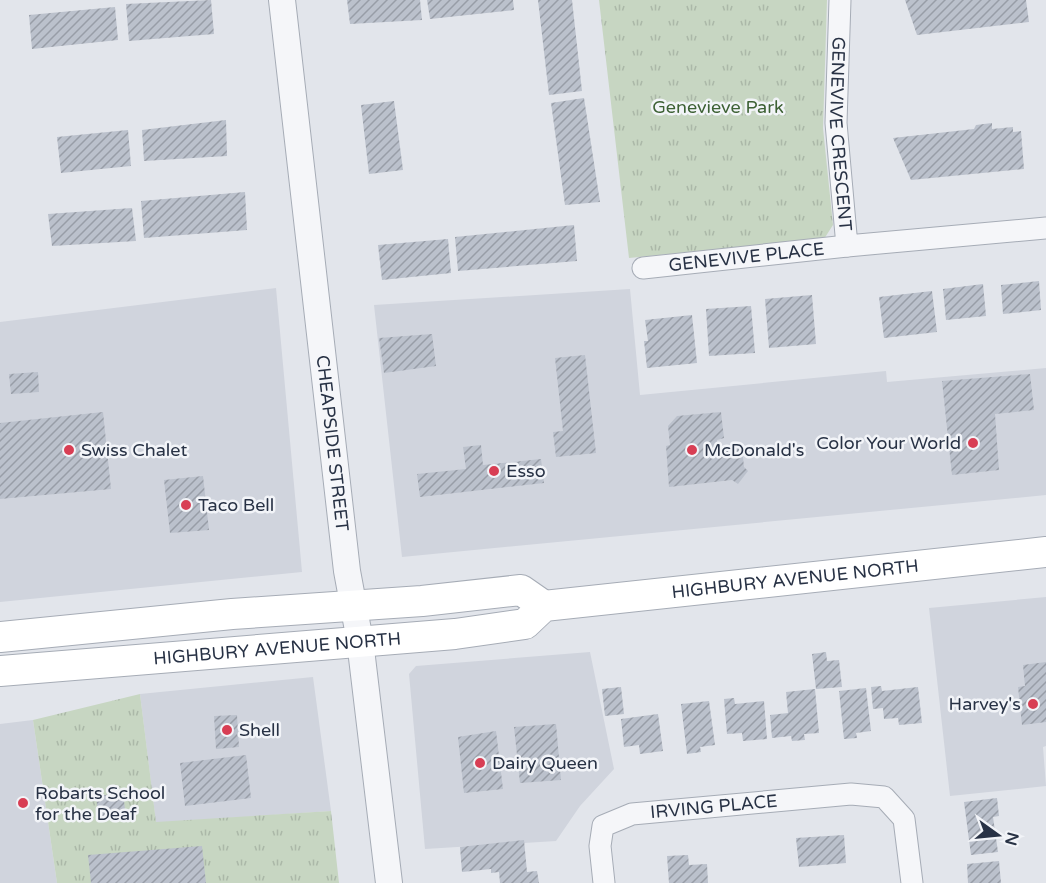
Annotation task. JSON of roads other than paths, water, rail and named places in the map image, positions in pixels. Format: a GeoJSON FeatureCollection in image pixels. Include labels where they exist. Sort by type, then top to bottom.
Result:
{"type":"FeatureCollection","features":[{"type":"Feature","properties":{"kind":"main road","name":"HIGHBURY AVENUE NORTH"},"geometry":{"type":"LineString","coordinates":[[0,671],[455,634],[525,624],[544,606],[1046,552]]}},
{"type":"Feature","properties":{"kind":"main road","name":"HIGHBURY AVENUE NORTH"},"geometry":{"type":"LineString","coordinates":[[0,637],[232,615],[422,601],[521,590],[544,606]]}},
{"type":"Feature","properties":{"kind":"street","name":"CHEAPSIDE STREET"},"geometry":{"type":"LineString","coordinates":[[282,0],[346,561],[360,641],[389,883]]}},
{"type":"Feature","properties":{"kind":"street","name":"GENEVIVE CRESCENT"},"geometry":{"type":"LineString","coordinates":[[840,0],[836,123],[847,246],[1046,228]]}},
{"type":"Feature","properties":{"kind":"street","name":"GENEVIVE PLACE"},"geometry":{"type":"LineString","coordinates":[[644,268],[847,246]]}},
{"type":"Feature","properties":{"kind":"street","name":"IRVING PLACE"},"geometry":{"type":"LineString","coordinates":[[604,883],[600,846],[603,826],[632,814],[851,794],[884,796],[904,819],[912,883]]}},
{"type":"Feature","properties":{"kind":"place","name":"Color Your World"},"geometry":{"type":"Point","coordinates":[973,443]}},
{"type":"Feature","properties":{"kind":"place","name":"Swiss Chalet"},"geometry":{"type":"Point","coordinates":[69,450]}},
{"type":"Feature","properties":{"kind":"place","name":"McDonald's"},"geometry":{"type":"Point","coordinates":[692,450]}},
{"type":"Feature","properties":{"kind":"place","name":"Esso"},"geometry":{"type":"Point","coordinates":[494,471]}},
{"type":"Feature","properties":{"kind":"place","name":"Taco Bell"},"geometry":{"type":"Point","coordinates":[186,505]}},
{"type":"Feature","properties":{"kind":"place","name":"Harvey's"},"geometry":{"type":"Point","coordinates":[1033,704]}},
{"type":"Feature","properties":{"kind":"place","name":"Shell"},"geometry":{"type":"Point","coordinates":[227,730]}},
{"type":"Feature","properties":{"kind":"place","name":"Dairy Queen"},"geometry":{"type":"Point","coordinates":[480,763]}},
{"type":"Feature","properties":{"kind":"place","name":"Robarts School for the Deaf"},"geometry":{"type":"Point","coordinates":[23,803]}},
{"type":"Feature","properties":{"kind":"park label","name":"Genevieve Park"},"geometry":{"type":"Point","coordinates":[718,107]}}]}
